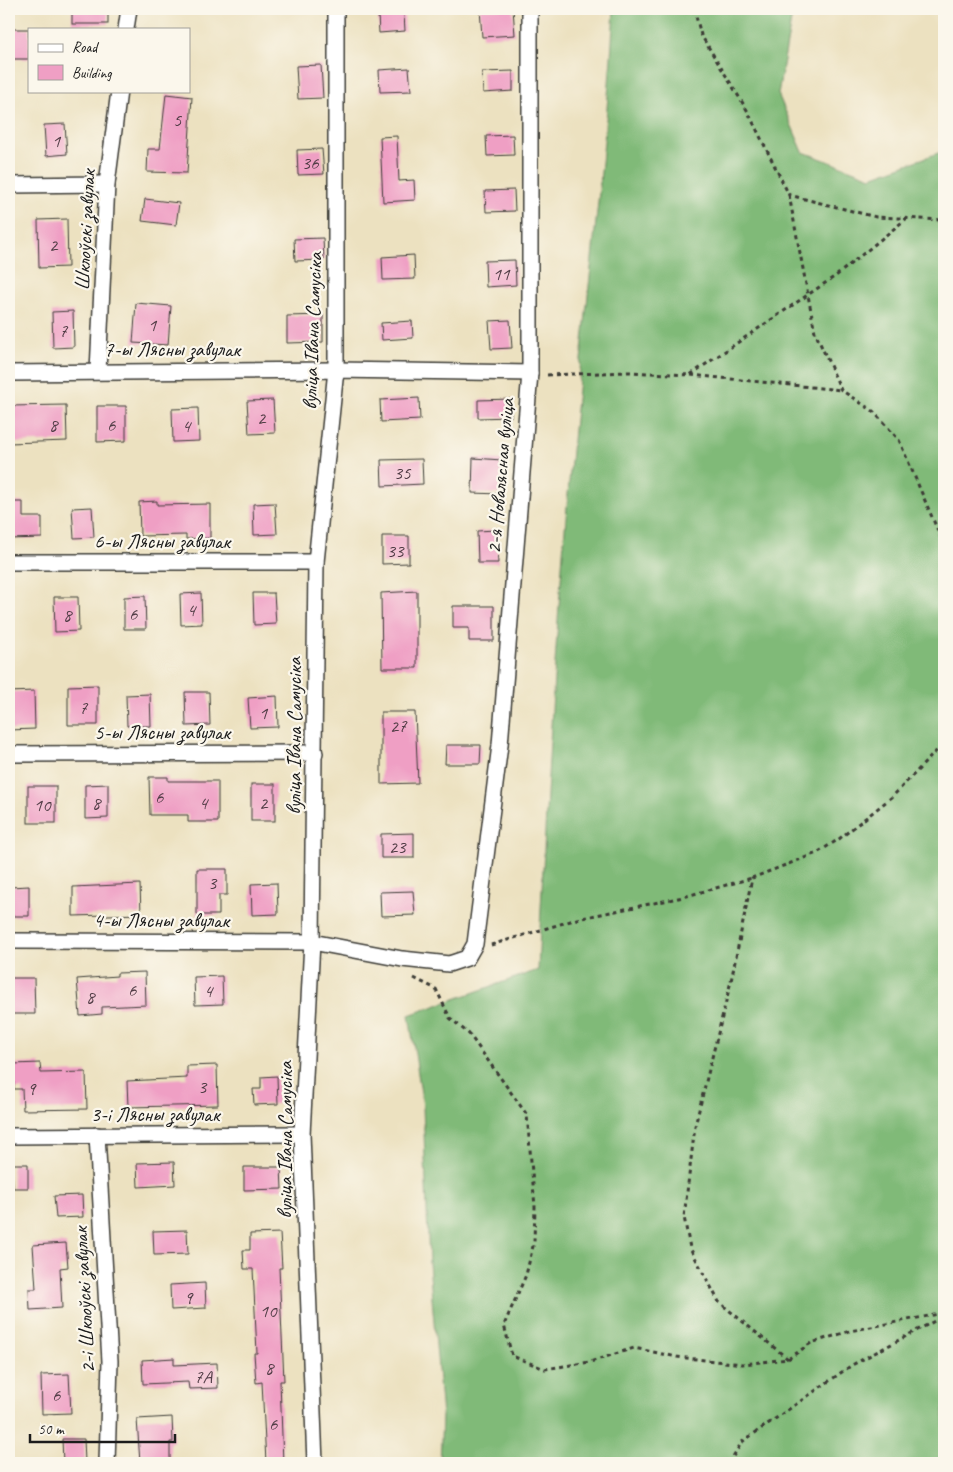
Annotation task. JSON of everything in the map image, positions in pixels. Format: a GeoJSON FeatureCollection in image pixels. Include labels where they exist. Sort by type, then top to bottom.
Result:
{"type":"FeatureCollection","features":[{"type":"Feature","properties":{"kind":"street"},"geometry":{"type":"LineString","coordinates":[[126,28],[129,9]]}},
{"type":"Feature","properties":{"kind":"street","name":"вуліца Івана Самусіка"},"geometry":{"type":"LineString","coordinates":[[315,1463],[302,1134],[312,942],[316,562],[336,370],[336,9]]}},
{"type":"Feature","properties":{"kind":"street","name":"2-я Новалясная вуліца"},"geometry":{"type":"LineString","coordinates":[[475,944],[500,745],[530,373],[530,9]]}},
{"type":"Feature","properties":{"kind":"street","name":"Шклоўскі завулак"},"geometry":{"type":"LineString","coordinates":[[98,371],[107,184],[119,92]]}},
{"type":"Feature","properties":{"kind":"street"},"geometry":{"type":"LineString","coordinates":[[9,185],[107,184]]}},
{"type":"Feature","properties":{"kind":"street","name":"7-ы Лясны завулак"},"geometry":{"type":"LineString","coordinates":[[9,373],[336,370],[530,373]]}},
{"type":"Feature","properties":{"kind":"street","name":"6-ы Лясны завулак"},"geometry":{"type":"LineString","coordinates":[[9,562],[316,562]]}},
{"type":"Feature","properties":{"kind":"street","name":"5-ы Лясны завулак"},"geometry":{"type":"LineString","coordinates":[[9,754],[315,753]]}},
{"type":"Feature","properties":{"kind":"street","name":"4-ы Лясны завулак"},"geometry":{"type":"LineString","coordinates":[[9,941],[312,942],[402,959],[449,964],[467,958],[475,944]]}},
{"type":"Feature","properties":{"kind":"street","name":"3-і Лясны завулак"},"geometry":{"type":"LineString","coordinates":[[9,1136],[302,1134]]}},
{"type":"Feature","properties":{"kind":"street","name":"2-і Шклоўскі завулак"},"geometry":{"type":"LineString","coordinates":[[97,1135],[110,1361],[108,1463]]}},
{"type":"Feature","properties":{"kind":"path"},"geometry":{"type":"LineString","coordinates":[[694,9],[701,35],[747,110],[789,195],[815,332],[841,390]]}},
{"type":"Feature","properties":{"kind":"path"},"geometry":{"type":"LineString","coordinates":[[789,195],[876,217],[944,220]]}},
{"type":"Feature","properties":{"kind":"path"},"geometry":{"type":"LineString","coordinates":[[690,375],[837,275],[907,218]]}},
{"type":"Feature","properties":{"kind":"path"},"geometry":{"type":"LineString","coordinates":[[530,373],[554,376],[629,372],[690,375],[841,390],[874,411],[900,440],[944,545]]}},
{"type":"Feature","properties":{"kind":"path"},"geometry":{"type":"LineString","coordinates":[[475,944],[488,946],[577,919],[683,897],[752,878],[817,853],[839,839],[892,797],[944,743]]}},
{"type":"Feature","properties":{"kind":"path"},"geometry":{"type":"LineString","coordinates":[[752,878],[731,981],[695,1126],[684,1217],[690,1248],[719,1302],[788,1359]]}},
{"type":"Feature","properties":{"kind":"path"},"geometry":{"type":"LineString","coordinates":[[402,959],[413,978],[436,989],[450,1018],[469,1034],[528,1115],[535,1208],[534,1242],[526,1274],[504,1325],[512,1356],[545,1369],[590,1362],[634,1348],[677,1357],[743,1364],[788,1359],[811,1342],[850,1332],[944,1315]]}},
{"type":"Feature","properties":{"kind":"path"},"geometry":{"type":"LineString","coordinates":[[729,1463],[742,1442],[852,1366],[944,1315]]}},
{"type":"Feature","properties":{"kind":"green space"},"geometry":{"type":"Polygon","coordinates":[[[614,9],[793,9],[778,94],[803,152],[871,177],[944,151],[944,1463],[440,1463],[442,1416],[429,1263],[423,1106],[409,1015],[538,970],[563,549],[602,159],[614,9]]]}},
{"type":"Feature","properties":{"kind":"building"},"geometry":{"type":"Polygon","coordinates":[[[72,9],[108,9],[108,24],[72,24],[72,9]]]}},
{"type":"Feature","properties":{"kind":"building"},"geometry":{"type":"Polygon","coordinates":[[[480,9],[513,9],[515,35],[482,37],[480,9]]]}},
{"type":"Feature","properties":{"kind":"building"},"geometry":{"type":"Polygon","coordinates":[[[404,14],[405,31],[379,33],[378,15],[404,14]]]}},
{"type":"Feature","properties":{"kind":"building"},"geometry":{"type":"Polygon","coordinates":[[[9,29],[28,29],[28,59],[10,59],[9,29]]]}},
{"type":"Feature","properties":{"kind":"building"},"geometry":{"type":"Polygon","coordinates":[[[321,65],[323,98],[298,99],[296,66],[321,65]]]}},
{"type":"Feature","properties":{"kind":"building"},"geometry":{"type":"Polygon","coordinates":[[[409,68],[411,91],[380,92],[379,70],[409,68]]]}},
{"type":"Feature","properties":{"kind":"building"},"geometry":{"type":"Polygon","coordinates":[[[513,71],[513,91],[483,93],[482,72],[513,71]]]}},
{"type":"Feature","properties":{"kind":"building"},"geometry":{"type":"Polygon","coordinates":[[[166,94],[192,97],[187,173],[147,172],[148,149],[160,149],[166,94]]]}},
{"type":"Feature","properties":{"kind":"building"},"geometry":{"type":"Polygon","coordinates":[[[65,124],[67,154],[46,156],[44,125],[65,124]]]}},
{"type":"Feature","properties":{"kind":"building"},"geometry":{"type":"Polygon","coordinates":[[[513,135],[514,155],[487,156],[486,136],[513,135]]]}},
{"type":"Feature","properties":{"kind":"building"},"geometry":{"type":"Polygon","coordinates":[[[397,136],[399,181],[414,180],[415,200],[383,202],[380,137],[397,136]]]}},
{"type":"Feature","properties":{"kind":"building"},"geometry":{"type":"Polygon","coordinates":[[[322,149],[324,174],[298,175],[297,150],[322,149]]]}},
{"type":"Feature","properties":{"kind":"building"},"geometry":{"type":"Polygon","coordinates":[[[514,190],[515,211],[486,212],[485,191],[514,190]]]}},
{"type":"Feature","properties":{"kind":"building"},"geometry":{"type":"Polygon","coordinates":[[[145,199],[179,203],[176,225],[142,221],[145,199]]]}},
{"type":"Feature","properties":{"kind":"building"},"geometry":{"type":"Polygon","coordinates":[[[67,219],[68,267],[39,268],[38,220],[67,219]]]}},
{"type":"Feature","properties":{"kind":"building"},"geometry":{"type":"Polygon","coordinates":[[[323,238],[324,260],[295,261],[294,239],[323,238]]]}},
{"type":"Feature","properties":{"kind":"building"},"geometry":{"type":"Polygon","coordinates":[[[414,255],[415,279],[383,280],[382,257],[414,255]]]}},
{"type":"Feature","properties":{"kind":"building"},"geometry":{"type":"Polygon","coordinates":[[[515,260],[516,285],[486,287],[485,261],[515,260]]]}},
{"type":"Feature","properties":{"kind":"building"},"geometry":{"type":"Polygon","coordinates":[[[136,303],[171,306],[168,345],[133,343],[136,303]]]}},
{"type":"Feature","properties":{"kind":"building"},"geometry":{"type":"Polygon","coordinates":[[[73,311],[74,347],[53,348],[52,312],[73,311]]]}},
{"type":"Feature","properties":{"kind":"building"},"geometry":{"type":"Polygon","coordinates":[[[323,315],[323,342],[287,343],[287,316],[323,315]]]}},
{"type":"Feature","properties":{"kind":"building"},"geometry":{"type":"Polygon","coordinates":[[[510,320],[512,348],[491,349],[489,321],[510,320]]]}},
{"type":"Feature","properties":{"kind":"building"},"geometry":{"type":"Polygon","coordinates":[[[412,321],[413,338],[382,340],[381,323],[412,321]]]}},
{"type":"Feature","properties":{"kind":"building"},"geometry":{"type":"Polygon","coordinates":[[[419,398],[420,420],[381,422],[380,400],[419,398]]]}},
{"type":"Feature","properties":{"kind":"building"},"geometry":{"type":"Polygon","coordinates":[[[511,399],[511,417],[478,418],[478,400],[511,399]]]}},
{"type":"Feature","properties":{"kind":"building"},"geometry":{"type":"Polygon","coordinates":[[[273,400],[275,433],[249,434],[247,401],[273,400]]]}},
{"type":"Feature","properties":{"kind":"building"},"geometry":{"type":"Polygon","coordinates":[[[66,405],[67,441],[9,443],[9,406],[66,405]]]}},
{"type":"Feature","properties":{"kind":"building"},"geometry":{"type":"Polygon","coordinates":[[[97,406],[126,406],[126,441],[97,442],[97,406]]]}},
{"type":"Feature","properties":{"kind":"building"},"geometry":{"type":"Polygon","coordinates":[[[198,408],[199,441],[173,442],[172,409],[198,408]]]}},
{"type":"Feature","properties":{"kind":"building"},"geometry":{"type":"Polygon","coordinates":[[[473,458],[502,460],[500,494],[472,493],[473,458]]]}},
{"type":"Feature","properties":{"kind":"building"},"geometry":{"type":"Polygon","coordinates":[[[422,459],[423,484],[382,486],[381,460],[422,459]]]}},
{"type":"Feature","properties":{"kind":"building"},"geometry":{"type":"Polygon","coordinates":[[[157,501],[157,505],[210,504],[210,538],[186,539],[186,535],[140,536],[139,502],[157,501]]]}},
{"type":"Feature","properties":{"kind":"building"},"geometry":{"type":"Polygon","coordinates":[[[9,502],[23,502],[23,517],[42,517],[42,538],[9,539],[9,502]]]}},
{"type":"Feature","properties":{"kind":"building"},"geometry":{"type":"Polygon","coordinates":[[[275,503],[277,534],[254,535],[253,504],[275,503]]]}},
{"type":"Feature","properties":{"kind":"building"},"geometry":{"type":"Polygon","coordinates":[[[92,507],[94,537],[74,538],[72,508],[92,507]]]}},
{"type":"Feature","properties":{"kind":"building"},"geometry":{"type":"Polygon","coordinates":[[[496,530],[498,563],[478,563],[477,531],[496,530]]]}},
{"type":"Feature","properties":{"kind":"building"},"geometry":{"type":"Polygon","coordinates":[[[382,536],[409,536],[409,563],[382,564],[382,536]]]}},
{"type":"Feature","properties":{"kind":"building"},"geometry":{"type":"Polygon","coordinates":[[[417,591],[417,668],[382,668],[381,593],[417,591]]]}},
{"type":"Feature","properties":{"kind":"building"},"geometry":{"type":"Polygon","coordinates":[[[201,593],[202,624],[181,625],[180,594],[201,593]]]}},
{"type":"Feature","properties":{"kind":"building"},"geometry":{"type":"Polygon","coordinates":[[[253,593],[274,593],[276,624],[254,625],[253,593]]]}},
{"type":"Feature","properties":{"kind":"building"},"geometry":{"type":"Polygon","coordinates":[[[145,596],[146,629],[124,629],[124,597],[145,596]]]}},
{"type":"Feature","properties":{"kind":"building"},"geometry":{"type":"Polygon","coordinates":[[[54,597],[78,597],[79,631],[55,632],[54,597]]]}},
{"type":"Feature","properties":{"kind":"building"},"geometry":{"type":"Polygon","coordinates":[[[453,606],[494,606],[494,641],[469,641],[469,628],[453,628],[453,606]]]}},
{"type":"Feature","properties":{"kind":"building"},"geometry":{"type":"Polygon","coordinates":[[[98,685],[98,725],[68,725],[68,686],[98,685]]]}},
{"type":"Feature","properties":{"kind":"building"},"geometry":{"type":"Polygon","coordinates":[[[34,691],[35,729],[9,730],[9,692],[34,691]]]}},
{"type":"Feature","properties":{"kind":"building"},"geometry":{"type":"Polygon","coordinates":[[[185,692],[209,692],[210,725],[186,726],[185,692]]]}},
{"type":"Feature","properties":{"kind":"building"},"geometry":{"type":"Polygon","coordinates":[[[150,694],[151,726],[127,726],[126,695],[150,694]]]}},
{"type":"Feature","properties":{"kind":"building"},"geometry":{"type":"Polygon","coordinates":[[[277,696],[278,727],[250,728],[248,698],[277,696]]]}},
{"type":"Feature","properties":{"kind":"building"},"geometry":{"type":"Polygon","coordinates":[[[381,712],[415,712],[418,783],[381,784],[381,712]]]}},
{"type":"Feature","properties":{"kind":"building"},"geometry":{"type":"Polygon","coordinates":[[[446,745],[481,745],[480,764],[445,764],[446,745]]]}},
{"type":"Feature","properties":{"kind":"building"},"geometry":{"type":"Polygon","coordinates":[[[149,777],[168,777],[168,781],[218,781],[218,822],[188,822],[188,815],[150,815],[149,777]]]}},
{"type":"Feature","properties":{"kind":"building"},"geometry":{"type":"Polygon","coordinates":[[[108,784],[108,818],[85,819],[85,785],[108,784]]]}},
{"type":"Feature","properties":{"kind":"building"},"geometry":{"type":"Polygon","coordinates":[[[251,784],[275,784],[275,821],[251,821],[251,784]]]}},
{"type":"Feature","properties":{"kind":"building"},"geometry":{"type":"Polygon","coordinates":[[[28,786],[56,786],[56,823],[28,823],[28,786]]]}},
{"type":"Feature","properties":{"kind":"building"},"geometry":{"type":"Polygon","coordinates":[[[414,833],[414,858],[381,858],[381,834],[414,833]]]}},
{"type":"Feature","properties":{"kind":"building"},"geometry":{"type":"Polygon","coordinates":[[[197,869],[227,869],[227,895],[219,895],[219,915],[197,915],[197,869]]]}},
{"type":"Feature","properties":{"kind":"building"},"geometry":{"type":"Polygon","coordinates":[[[277,883],[278,914],[252,915],[251,884],[277,883]]]}},
{"type":"Feature","properties":{"kind":"building"},"geometry":{"type":"Polygon","coordinates":[[[140,884],[141,914],[73,916],[73,887],[140,884]]]}},
{"type":"Feature","properties":{"kind":"building"},"geometry":{"type":"Polygon","coordinates":[[[29,886],[29,916],[9,916],[10,887],[29,886]]]}},
{"type":"Feature","properties":{"kind":"building"},"geometry":{"type":"Polygon","coordinates":[[[413,891],[415,915],[381,916],[380,892],[413,891]]]}},
{"type":"Feature","properties":{"kind":"building"},"geometry":{"type":"Polygon","coordinates":[[[145,972],[146,1005],[102,1007],[102,1014],[80,1016],[77,979],[117,976],[117,973],[145,972]]]}},
{"type":"Feature","properties":{"kind":"building"},"geometry":{"type":"Polygon","coordinates":[[[222,976],[223,1004],[195,1005],[194,977],[222,976]]]}},
{"type":"Feature","properties":{"kind":"building"},"geometry":{"type":"Polygon","coordinates":[[[10,978],[34,978],[35,1014],[10,1014],[10,978]]]}},
{"type":"Feature","properties":{"kind":"building"},"geometry":{"type":"Polygon","coordinates":[[[40,1063],[41,1073],[86,1072],[87,1109],[23,1110],[22,1089],[14,1089],[13,1064],[40,1063]]]}},
{"type":"Feature","properties":{"kind":"building"},"geometry":{"type":"Polygon","coordinates":[[[217,1065],[218,1105],[128,1107],[127,1081],[187,1078],[187,1066],[217,1065]]]}},
{"type":"Feature","properties":{"kind":"building"},"geometry":{"type":"Polygon","coordinates":[[[277,1076],[278,1104],[254,1105],[253,1089],[261,1089],[261,1077],[277,1076]]]}},
{"type":"Feature","properties":{"kind":"building"},"geometry":{"type":"Polygon","coordinates":[[[174,1162],[175,1185],[138,1187],[137,1163],[174,1162]]]}},
{"type":"Feature","properties":{"kind":"building"},"geometry":{"type":"Polygon","coordinates":[[[12,1164],[28,1164],[28,1188],[13,1188],[12,1164]]]}},
{"type":"Feature","properties":{"kind":"building"},"geometry":{"type":"Polygon","coordinates":[[[244,1167],[281,1167],[282,1189],[244,1190],[244,1167]]]}},
{"type":"Feature","properties":{"kind":"building"},"geometry":{"type":"Polygon","coordinates":[[[82,1195],[83,1217],[56,1218],[54,1196],[82,1195]]]}},
{"type":"Feature","properties":{"kind":"building"},"geometry":{"type":"Polygon","coordinates":[[[187,1230],[188,1254],[154,1255],[153,1231],[187,1230]]]}},
{"type":"Feature","properties":{"kind":"building"},"geometry":{"type":"Polygon","coordinates":[[[280,1233],[282,1268],[279,1268],[284,1381],[280,1381],[283,1463],[266,1463],[262,1382],[256,1383],[254,1353],[257,1353],[253,1269],[244,1269],[243,1250],[250,1250],[250,1234],[280,1233]]]}},
{"type":"Feature","properties":{"kind":"building"},"geometry":{"type":"Polygon","coordinates":[[[66,1243],[68,1267],[60,1268],[62,1308],[30,1310],[29,1289],[36,1289],[33,1245],[66,1243]]]}},
{"type":"Feature","properties":{"kind":"building"},"geometry":{"type":"Polygon","coordinates":[[[205,1283],[206,1308],[171,1310],[170,1285],[205,1283]]]}},
{"type":"Feature","properties":{"kind":"building"},"geometry":{"type":"Polygon","coordinates":[[[174,1358],[174,1365],[217,1363],[218,1388],[189,1389],[188,1382],[143,1384],[142,1360],[174,1358]]]}},
{"type":"Feature","properties":{"kind":"building"},"geometry":{"type":"Polygon","coordinates":[[[69,1374],[71,1413],[42,1414],[41,1375],[69,1374]]]}},
{"type":"Feature","properties":{"kind":"building"},"geometry":{"type":"Polygon","coordinates":[[[172,1417],[173,1442],[170,1442],[170,1463],[140,1463],[137,1419],[172,1417]]]}},
{"type":"Feature","properties":{"kind":"building"},"geometry":{"type":"Polygon","coordinates":[[[62,1439],[84,1439],[85,1462],[63,1463],[62,1439]]]}}]}
